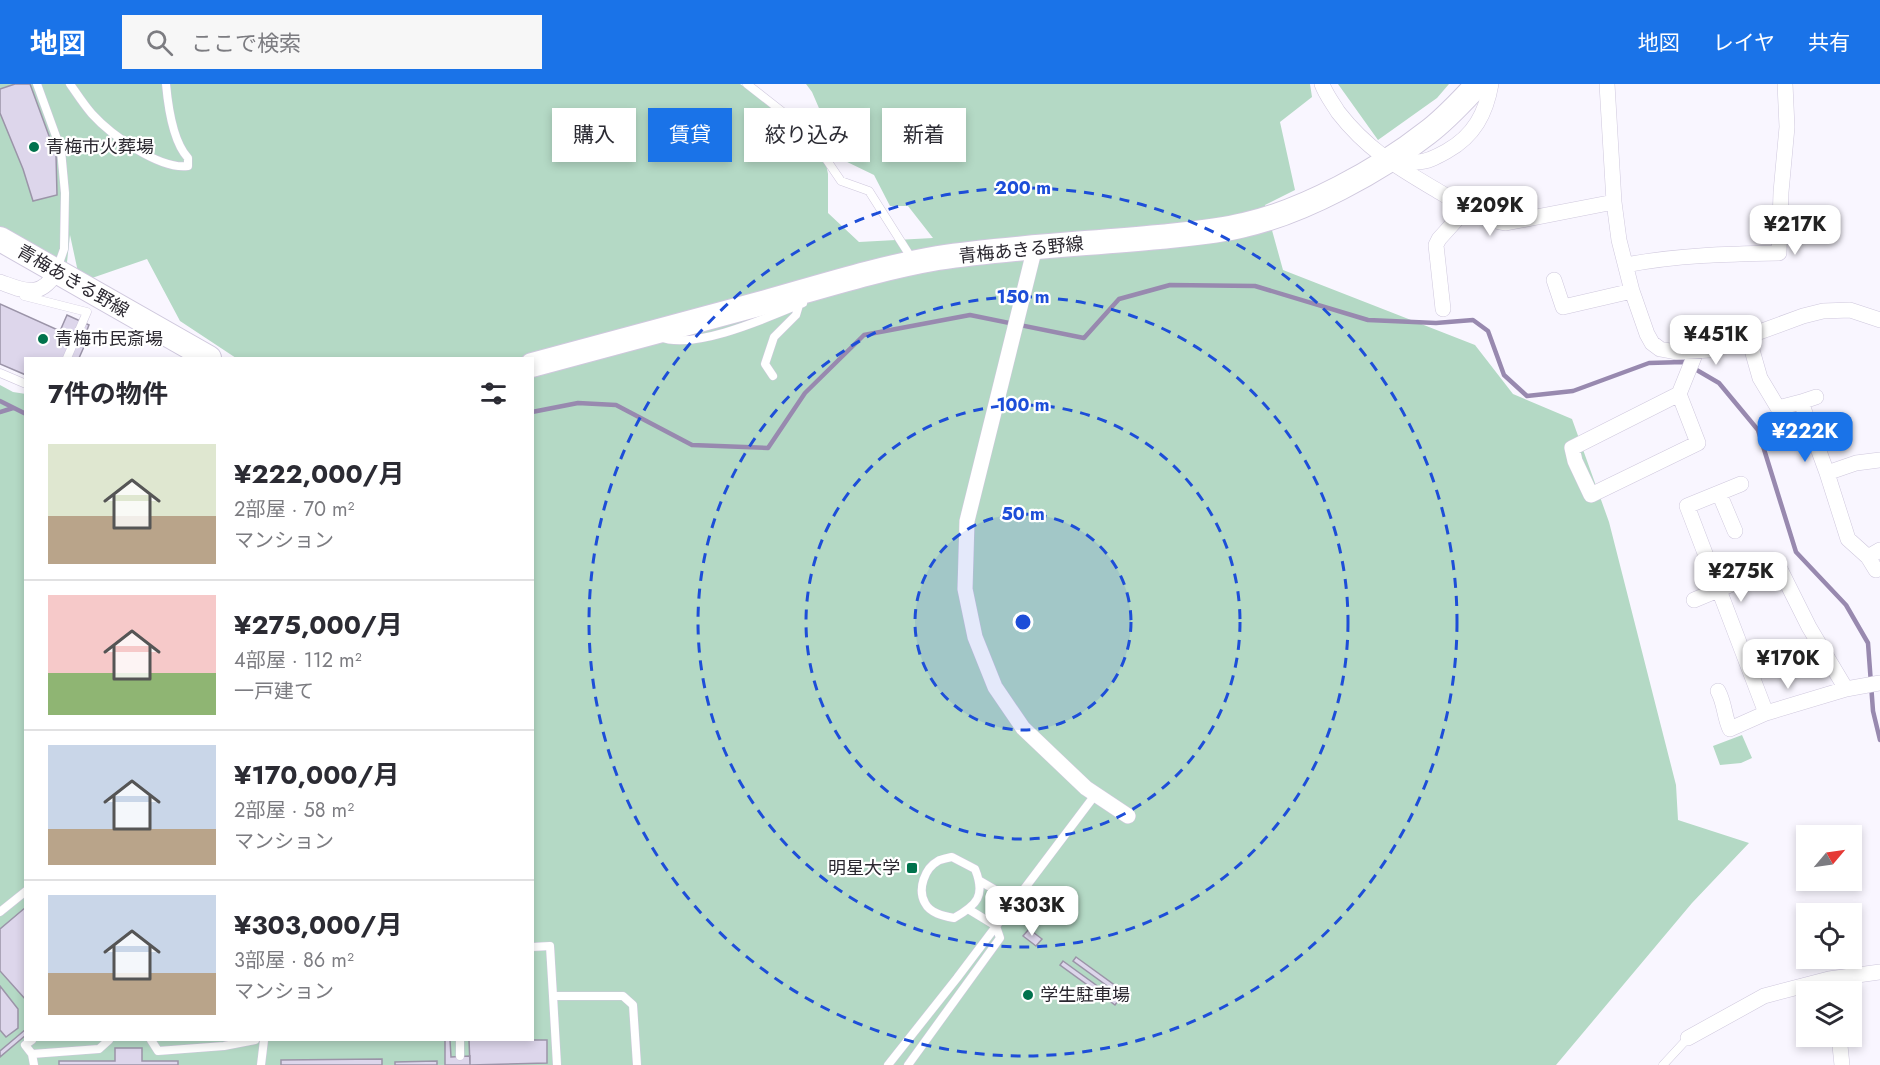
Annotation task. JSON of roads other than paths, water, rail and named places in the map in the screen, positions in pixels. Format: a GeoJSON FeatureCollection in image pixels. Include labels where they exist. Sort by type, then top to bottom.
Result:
{"type":"FeatureCollection","features":[{"type":"Feature","properties":{"kind":"main road","name":"青梅あきる野線"},"geometry":{"type":"LineString","coordinates":[[534,364],[827,289],[914,263],[1035,247],[1197,233],[1246,225],[1301,207],[1386,160],[1427,133],[1460,104],[1478,84]]}},
{"type":"Feature","properties":{"kind":"main road","name":"青梅あきる野線"},"geometry":{"type":"LineString","coordinates":[[0,239],[56,273],[207,357]]}},
{"type":"Feature","properties":{"kind":"street"},"geometry":{"type":"LineString","coordinates":[[1322,84],[1325,94],[1350,127],[1386,160],[1492,221],[1506,223],[1614,202]]}},
{"type":"Feature","properties":{"kind":"street"},"geometry":{"type":"LineString","coordinates":[[1386,160],[1419,162],[1437,157],[1460,144],[1477,126],[1488,102],[1491,84]]}},
{"type":"Feature","properties":{"kind":"street"},"geometry":{"type":"LineString","coordinates":[[1607,84],[1614,202],[1619,240],[1632,291],[1652,343],[1660,349],[1695,354],[1823,311],[1850,310],[1880,320]]}},
{"type":"Feature","properties":{"kind":"street"},"geometry":{"type":"LineString","coordinates":[[1626,265],[1655,259],[1779,253],[1781,192],[1787,127],[1785,84]]}},
{"type":"Feature","properties":{"kind":"street"},"geometry":{"type":"LineString","coordinates":[[1443,309],[1436,245],[1439,238],[1467,208]]}},
{"type":"Feature","properties":{"kind":"street"},"geometry":{"type":"LineString","coordinates":[[1035,247],[1021,311],[967,521],[965,590],[975,637],[995,687],[1023,728],[1095,795],[1128,816]]}},
{"type":"Feature","properties":{"kind":"street"},"geometry":{"type":"LineString","coordinates":[[0,282],[27,291],[37,291],[45,286],[56,273]]}},
{"type":"Feature","properties":{"kind":"street"},"geometry":{"type":"LineString","coordinates":[[1554,280],[1563,307],[1632,291]]}},
{"type":"Feature","properties":{"kind":"street"},"geometry":{"type":"LineString","coordinates":[[1748,336],[1760,378],[1778,408],[1816,397]]}},
{"type":"Feature","properties":{"kind":"street"},"geometry":{"type":"LineString","coordinates":[[1679,394],[1572,448],[1575,461],[1591,495],[1698,443],[1679,394],[1695,354]]}},
{"type":"Feature","properties":{"kind":"street"},"geometry":{"type":"LineString","coordinates":[[1801,402],[1848,539],[1874,553],[1876,570]]}},
{"type":"Feature","properties":{"kind":"street"},"geometry":{"type":"LineString","coordinates":[[1827,473],[1856,463],[1880,460]]}},
{"type":"Feature","properties":{"kind":"street"},"geometry":{"type":"LineString","coordinates":[[1742,484],[1687,506],[1766,713]]}},
{"type":"Feature","properties":{"kind":"street"},"geometry":{"type":"LineString","coordinates":[[1719,493],[1735,531]]}},
{"type":"Feature","properties":{"kind":"street"},"geometry":{"type":"LineString","coordinates":[[1694,600],[1778,565],[1809,627],[1866,686],[1766,713],[1730,729],[1726,720],[1725,704],[1718,692]]}},
{"type":"Feature","properties":{"kind":"street"},"geometry":{"type":"LineString","coordinates":[[1845,981],[1880,972]]}},
{"type":"Feature","properties":{"kind":"street"},"geometry":{"type":"LineString","coordinates":[[1688,1038],[1764,996],[1796,991]]}},
{"type":"Feature","properties":{"kind":"street"},"geometry":{"type":"LineString","coordinates":[[1840,1047],[1842,1065]]}},
{"type":"Feature","properties":{"kind":"lane"},"geometry":{"type":"LineString","coordinates":[[37,84],[61,150],[65,193],[64,249],[56,273]]}},
{"type":"Feature","properties":{"kind":"lane"},"geometry":{"type":"LineString","coordinates":[[70,84],[92,114],[138,150],[178,168],[188,166],[188,158],[182,152],[168,109],[166,84]]}},
{"type":"Feature","properties":{"kind":"lane"},"geometry":{"type":"LineString","coordinates":[[747,84],[807,131],[841,181],[869,191],[914,263]]}},
{"type":"Feature","properties":{"kind":"lane"},"geometry":{"type":"LineString","coordinates":[[0,290],[87,312],[67,357]]}},
{"type":"Feature","properties":{"kind":"lane"},"geometry":{"type":"LineString","coordinates":[[652,333],[671,341],[704,338],[758,321],[809,300]]}},
{"type":"Feature","properties":{"kind":"lane"},"geometry":{"type":"LineString","coordinates":[[773,376],[765,364],[774,337],[796,315],[799,305]]}},
{"type":"Feature","properties":{"kind":"lane"},"geometry":{"type":"LineString","coordinates":[[0,373],[24,383]]}},
{"type":"Feature","properties":{"kind":"lane"},"geometry":{"type":"LineString","coordinates":[[888,1065],[1095,795]]}},
{"type":"Feature","properties":{"kind":"lane"},"geometry":{"type":"LineString","coordinates":[[952,857],[975,869],[980,881],[978,899],[968,909],[954,918],[938,914],[925,903],[922,889],[925,873],[938,860],[952,857]]}},
{"type":"Feature","properties":{"kind":"lane"},"geometry":{"type":"LineString","coordinates":[[980,881],[1014,901]]}},
{"type":"Feature","properties":{"kind":"lane"},"geometry":{"type":"LineString","coordinates":[[0,912],[24,893]]}},
{"type":"Feature","properties":{"kind":"lane"},"geometry":{"type":"LineString","coordinates":[[908,1065],[1000,938],[996,926],[968,909]]}},
{"type":"Feature","properties":{"kind":"lane"},"geometry":{"type":"LineString","coordinates":[[534,947],[550,946],[557,1065]]}},
{"type":"Feature","properties":{"kind":"lane"},"geometry":{"type":"LineString","coordinates":[[553,996],[623,996],[633,1005],[637,1065]]}},
{"type":"Feature","properties":{"kind":"lane"},"geometry":{"type":"LineString","coordinates":[[1663,1065],[1688,1038]]}},
{"type":"Feature","properties":{"kind":"lane"},"geometry":{"type":"LineString","coordinates":[[31,1041],[25,1045],[32,1054],[34,1065]]}},
{"type":"Feature","properties":{"kind":"lane"},"geometry":{"type":"LineString","coordinates":[[32,1054],[99,1050],[108,1041]]}},
{"type":"Feature","properties":{"kind":"lane"},"geometry":{"type":"LineString","coordinates":[[152,1041],[158,1051],[244,1041]]}},
{"type":"Feature","properties":{"kind":"lane"},"geometry":{"type":"LineString","coordinates":[[261,1065],[264,1041]]}},
{"type":"Feature","properties":{"kind":"lane"},"geometry":{"type":"LineString","coordinates":[[460,1041],[460,1056]]}},
{"type":"Feature","properties":{"kind":"waterway"},"geometry":{"type":"LineString","coordinates":[[534,412],[578,403],[616,405],[692,445],[768,448],[805,393],[864,335],[970,315],[1084,338],[1119,299],[1170,285],[1255,286],[1368,320],[1436,323],[1473,320],[1488,331],[1504,375],[1527,396],[1573,391],[1649,363],[1683,362],[1719,383],[1758,430],[1796,552],[1846,605],[1868,643],[1873,711],[1880,740]]}},
{"type":"Feature","properties":{"kind":"waterway"},"geometry":{"type":"LineString","coordinates":[[0,401],[24,413]]}},
{"type":"Feature","properties":{"kind":"waterway"},"geometry":{"type":"LineString","coordinates":[[0,412],[13,408]]}},
{"type":"Feature","properties":{"kind":"place","name":"青梅市火葬場"},"geometry":{"type":"Point","coordinates":[34,147]}},
{"type":"Feature","properties":{"kind":"place","name":"青梅市民斎場"},"geometry":{"type":"Point","coordinates":[43,339]}},
{"type":"Feature","properties":{"kind":"place","name":"明星大学"},"geometry":{"type":"Point","coordinates":[912,868]}},
{"type":"Feature","properties":{"kind":"place","name":"学生駐車場"},"geometry":{"type":"Point","coordinates":[1028,995]}}]}
